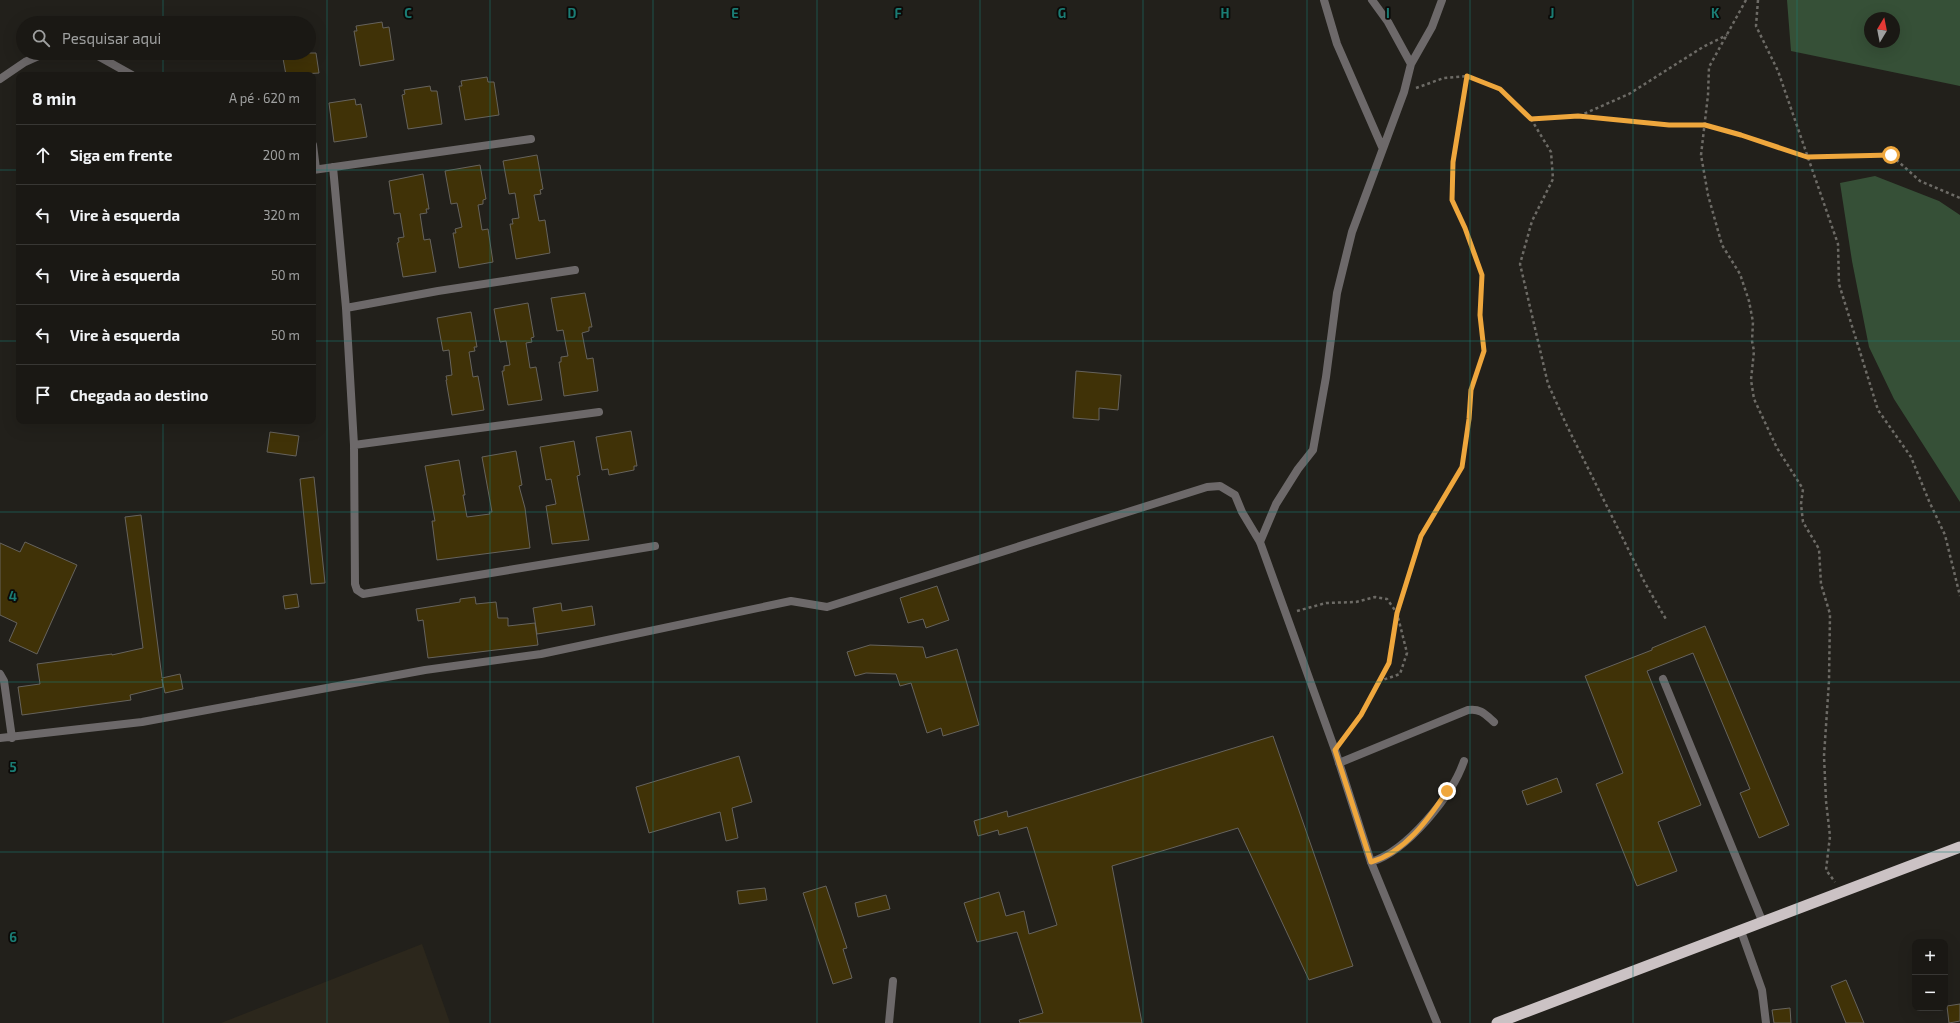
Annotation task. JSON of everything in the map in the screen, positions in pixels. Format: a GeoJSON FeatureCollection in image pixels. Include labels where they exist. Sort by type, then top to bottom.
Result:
{"type":"FeatureCollection","features":[{"type":"Feature","properties":{"kind":"highway"},"geometry":{"type":"LineString","coordinates":[[1497,1023],[1960,847]]}},
{"type":"Feature","properties":{"kind":"street"},"geometry":{"type":"LineString","coordinates":[[1324,0],[1337,44],[1382,147]]}},
{"type":"Feature","properties":{"kind":"street"},"geometry":{"type":"LineString","coordinates":[[1372,0],[1388,22],[1411,64]]}},
{"type":"Feature","properties":{"kind":"street"},"geometry":{"type":"LineString","coordinates":[[1260,542],[1276,504],[1298,469],[1313,450],[1326,377],[1337,293],[1352,232],[1382,147],[1404,92],[1411,64],[1432,27],[1442,0]]}},
{"type":"Feature","properties":{"kind":"street"},"geometry":{"type":"LineString","coordinates":[[0,79],[29,60]]}},
{"type":"Feature","properties":{"kind":"street"},"geometry":{"type":"LineString","coordinates":[[105,60],[127,72]]}},
{"type":"Feature","properties":{"kind":"street"},"geometry":{"type":"LineString","coordinates":[[316,169],[531,139]]}},
{"type":"Feature","properties":{"kind":"street"},"geometry":{"type":"LineString","coordinates":[[333,167],[346,308],[354,445],[355,584],[357,590],[363,594],[655,546]]}},
{"type":"Feature","properties":{"kind":"street"},"geometry":{"type":"LineString","coordinates":[[346,308],[438,291],[575,270]]}},
{"type":"Feature","properties":{"kind":"street"},"geometry":{"type":"LineString","coordinates":[[354,445],[599,412]]}},
{"type":"Feature","properties":{"kind":"street"},"geometry":{"type":"LineString","coordinates":[[0,738],[12,738],[142,722],[425,670],[541,654],[792,601],[827,607],[1207,487],[1220,486],[1236,495],[1242,512],[1260,542],[1335,750],[1371,862],[1437,1023]]}},
{"type":"Feature","properties":{"kind":"street"},"geometry":{"type":"LineString","coordinates":[[0,674],[4,681],[12,738]]}},
{"type":"Feature","properties":{"kind":"street"},"geometry":{"type":"LineString","coordinates":[[1663,679],[1763,923]]}},
{"type":"Feature","properties":{"kind":"street"},"geometry":{"type":"LineString","coordinates":[[1339,763],[1468,710],[1476,709],[1481,711],[1494,722]]}},
{"type":"Feature","properties":{"kind":"street"},"geometry":{"type":"LineString","coordinates":[[1371,862],[1382,859],[1415,834],[1458,777],[1464,761]]}},
{"type":"Feature","properties":{"kind":"street"},"geometry":{"type":"LineString","coordinates":[[1741,931],[1762,990],[1766,1023]]}},
{"type":"Feature","properties":{"kind":"street"},"geometry":{"type":"LineString","coordinates":[[889,1023],[893,981]]}},
{"type":"Feature","properties":{"kind":"path"},"geometry":{"type":"LineString","coordinates":[[1746,0],[1709,67],[1702,156],[1708,195],[1722,245],[1740,274],[1754,322],[1752,341],[1754,351],[1751,380],[1754,399],[1774,441],[1803,489],[1801,504],[1803,522],[1819,549],[1821,584],[1830,614],[1824,756],[1826,801],[1830,836],[1826,870],[1842,893]]}},
{"type":"Feature","properties":{"kind":"path"},"geometry":{"type":"LineString","coordinates":[[1758,0],[1756,26],[1778,71],[1838,244],[1838,284],[1878,410],[1911,457],[1945,535],[1960,596]]}},
{"type":"Feature","properties":{"kind":"path"},"geometry":{"type":"LineString","coordinates":[[1578,116],[1629,94],[1703,47],[1727,34]]}},
{"type":"Feature","properties":{"kind":"path"},"geometry":{"type":"LineString","coordinates":[[1404,92],[1444,78],[1467,76],[1500,89],[1531,119],[1551,152],[1553,179],[1532,221],[1520,264],[1548,384],[1567,426],[1645,583],[1667,621]]}},
{"type":"Feature","properties":{"kind":"path"},"geometry":{"type":"LineString","coordinates":[[1335,750],[1361,715],[1377,682],[1389,663],[1397,613],[1421,536],[1462,467],[1469,419],[1471,390],[1484,351],[1480,315],[1482,275],[1465,228],[1452,200],[1453,162],[1467,76]]}},
{"type":"Feature","properties":{"kind":"path"},"geometry":{"type":"LineString","coordinates":[[1531,119],[1578,116],[1669,125],[1705,125],[1741,135],[1807,157],[1891,155],[1920,181],[1960,198]]}},
{"type":"Feature","properties":{"kind":"path"},"geometry":{"type":"LineString","coordinates":[[1286,613],[1326,603],[1356,602],[1375,597],[1387,599],[1397,613],[1407,653],[1400,674],[1377,682]]}},
{"type":"Feature","properties":{"kind":"shaded area"},"geometry":{"type":"Polygon","coordinates":[[[422,944],[450,1023],[221,1023],[422,944]]]}},
{"type":"Feature","properties":{"kind":"green space"},"geometry":{"type":"Polygon","coordinates":[[[1787,0],[1960,0],[1960,86],[1791,51],[1787,0]]]}},
{"type":"Feature","properties":{"kind":"green space"},"geometry":{"type":"Polygon","coordinates":[[[1875,176],[1939,201],[1960,215],[1960,502],[1894,399],[1869,347],[1852,261],[1840,183],[1875,176]]]}},
{"type":"Feature","properties":{"kind":"building"},"geometry":{"type":"Polygon","coordinates":[[[382,22],[383,28],[389,27],[394,60],[360,66],[354,31],[357,31],[356,26],[382,22]]]}},
{"type":"Feature","properties":{"kind":"building"},"geometry":{"type":"Polygon","coordinates":[[[316,53],[319,73],[285,72],[283,60],[316,60],[316,53]]]}},
{"type":"Feature","properties":{"kind":"building"},"geometry":{"type":"Polygon","coordinates":[[[487,77],[488,82],[494,82],[499,115],[465,120],[459,86],[462,86],[461,81],[487,77]]]}},
{"type":"Feature","properties":{"kind":"building"},"geometry":{"type":"Polygon","coordinates":[[[430,86],[431,91],[437,91],[442,124],[408,129],[402,95],[405,94],[404,90],[430,86]]]}},
{"type":"Feature","properties":{"kind":"building"},"geometry":{"type":"Polygon","coordinates":[[[355,99],[356,105],[361,104],[367,137],[334,142],[329,103],[355,99]]]}},
{"type":"Feature","properties":{"kind":"building"},"geometry":{"type":"Polygon","coordinates":[[[537,155],[543,189],[540,190],[541,194],[534,195],[539,221],[545,220],[550,253],[516,259],[510,224],[513,224],[512,219],[519,218],[515,193],[509,194],[503,161],[537,155]]]}},
{"type":"Feature","properties":{"kind":"building"},"geometry":{"type":"Polygon","coordinates":[[[480,165],[486,199],[483,200],[483,204],[478,205],[482,230],[488,229],[493,262],[459,268],[453,233],[456,233],[455,229],[462,227],[457,203],[451,204],[445,171],[480,165]]]}},
{"type":"Feature","properties":{"kind":"building"},"geometry":{"type":"Polygon","coordinates":[[[423,174],[429,209],[426,209],[427,213],[420,214],[424,240],[430,239],[436,272],[403,277],[397,243],[399,242],[398,238],[404,237],[400,213],[394,214],[389,181],[423,174]]]}},
{"type":"Feature","properties":{"kind":"building"},"geometry":{"type":"Polygon","coordinates":[[[585,293],[592,327],[589,327],[589,331],[582,333],[587,359],[593,358],[598,391],[564,396],[559,362],[561,362],[561,357],[568,356],[563,330],[557,331],[551,298],[585,293]]]}},
{"type":"Feature","properties":{"kind":"building"},"geometry":{"type":"Polygon","coordinates":[[[528,303],[534,337],[531,338],[532,342],[526,343],[530,368],[536,367],[542,400],[508,405],[502,371],[504,371],[504,366],[510,365],[506,341],[500,342],[494,309],[528,303]]]}},
{"type":"Feature","properties":{"kind":"building"},"geometry":{"type":"Polygon","coordinates":[[[471,312],[477,347],[474,347],[475,351],[469,352],[473,377],[478,376],[484,410],[452,415],[446,380],[446,376],[452,375],[449,350],[443,351],[437,318],[471,312]]]}},
{"type":"Feature","properties":{"kind":"building"},"geometry":{"type":"Polygon","coordinates":[[[1076,371],[1121,375],[1118,410],[1099,408],[1099,420],[1073,418],[1076,371]]]}},
{"type":"Feature","properties":{"kind":"building"},"geometry":{"type":"Polygon","coordinates":[[[631,431],[637,466],[634,466],[634,470],[609,475],[608,469],[602,470],[596,437],[631,431]]]}},
{"type":"Feature","properties":{"kind":"building"},"geometry":{"type":"Polygon","coordinates":[[[270,432],[299,436],[296,456],[267,452],[270,432]]]}},
{"type":"Feature","properties":{"kind":"building"},"geometry":{"type":"Polygon","coordinates":[[[574,441],[580,475],[577,476],[589,540],[552,544],[546,506],[556,504],[551,479],[546,480],[540,447],[574,441]]]}},
{"type":"Feature","properties":{"kind":"building"},"geometry":{"type":"Polygon","coordinates":[[[516,451],[522,485],[519,486],[525,508],[530,548],[437,560],[432,521],[435,521],[425,466],[459,460],[467,517],[490,514],[489,512],[492,512],[482,457],[516,451]]]}},
{"type":"Feature","properties":{"kind":"building"},"geometry":{"type":"Polygon","coordinates":[[[314,477],[325,583],[311,584],[300,479],[314,477]]]}},
{"type":"Feature","properties":{"kind":"building"},"geometry":{"type":"Polygon","coordinates":[[[141,515],[162,678],[180,674],[183,689],[165,693],[162,679],[163,687],[130,695],[131,700],[22,715],[18,687],[40,684],[37,664],[112,655],[143,648],[125,517],[141,515]]]}},
{"type":"Feature","properties":{"kind":"building"},"geometry":{"type":"Polygon","coordinates":[[[25,542],[77,565],[37,654],[9,641],[17,623],[0,615],[0,543],[20,552],[25,542]]]}},
{"type":"Feature","properties":{"kind":"building"},"geometry":{"type":"Polygon","coordinates":[[[937,586],[949,620],[926,628],[923,619],[908,623],[900,598],[937,586]]]}},
{"type":"Feature","properties":{"kind":"building"},"geometry":{"type":"Polygon","coordinates":[[[297,594],[299,607],[285,609],[283,596],[297,594]]]}},
{"type":"Feature","properties":{"kind":"building"},"geometry":{"type":"Polygon","coordinates":[[[475,597],[476,604],[496,602],[498,618],[508,618],[508,626],[535,623],[538,645],[428,658],[423,620],[418,621],[416,609],[460,602],[460,599],[475,597]]]}},
{"type":"Feature","properties":{"kind":"building"},"geometry":{"type":"Polygon","coordinates":[[[561,603],[562,611],[592,606],[595,625],[537,634],[533,608],[561,603]]]}},
{"type":"Feature","properties":{"kind":"building"},"geometry":{"type":"Polygon","coordinates":[[[1705,626],[1789,825],[1759,838],[1740,793],[1750,789],[1693,653],[1647,671],[1701,805],[1658,822],[1677,871],[1637,886],[1596,784],[1623,773],[1585,676],[1652,650],[1652,648],[1705,626]]]}},
{"type":"Feature","properties":{"kind":"building"},"geometry":{"type":"Polygon","coordinates":[[[870,645],[923,647],[926,658],[957,649],[979,725],[943,736],[941,728],[927,733],[911,683],[900,686],[896,674],[866,673],[855,676],[847,652],[870,645]]]}},
{"type":"Feature","properties":{"kind":"building"},"geometry":{"type":"Polygon","coordinates":[[[1273,736],[1353,966],[1309,980],[1238,828],[1112,866],[1142,1023],[1020,1023],[1019,1020],[1043,1013],[1017,932],[977,942],[964,903],[999,892],[1006,916],[1024,911],[1029,934],[1057,925],[1027,827],[999,835],[998,830],[978,836],[974,821],[1007,811],[1008,817],[1273,736]]]}},
{"type":"Feature","properties":{"kind":"building"},"geometry":{"type":"Polygon","coordinates":[[[739,756],[752,802],[732,808],[738,838],[726,841],[720,812],[649,833],[636,787],[739,756]]]}},
{"type":"Feature","properties":{"kind":"building"},"geometry":{"type":"Polygon","coordinates":[[[1557,778],[1562,792],[1527,805],[1522,791],[1557,778]]]}},
{"type":"Feature","properties":{"kind":"building"},"geometry":{"type":"Polygon","coordinates":[[[826,886],[847,948],[843,949],[852,978],[833,984],[803,893],[826,886]]]}},
{"type":"Feature","properties":{"kind":"building"},"geometry":{"type":"Polygon","coordinates":[[[765,888],[767,900],[739,904],[737,891],[765,888]]]}},
{"type":"Feature","properties":{"kind":"building"},"geometry":{"type":"Polygon","coordinates":[[[886,895],[890,909],[858,917],[855,903],[886,895]]]}},
{"type":"Feature","properties":{"kind":"building"},"geometry":{"type":"Polygon","coordinates":[[[1846,980],[1864,1023],[1846,1023],[1831,986],[1846,980]]]}},
{"type":"Feature","properties":{"kind":"building"},"geometry":{"type":"Polygon","coordinates":[[[1960,1004],[1960,1021],[1949,1023],[1948,1006],[1960,1004]]]}},
{"type":"Feature","properties":{"kind":"building"},"geometry":{"type":"Polygon","coordinates":[[[1790,1008],[1791,1023],[1774,1023],[1772,1010],[1790,1008]]]}},
{"type":"Feature","properties":{"kind":"route"},"geometry":{"type":"LineString","coordinates":[[1447,791],[1415,834],[1382,859],[1371,862],[1335,750],[1361,715],[1377,682],[1389,663],[1397,613],[1421,536],[1462,467],[1469,419],[1471,390],[1484,351],[1480,315],[1482,275],[1465,228],[1452,200],[1453,162],[1467,76],[1500,89],[1531,119],[1578,116],[1669,125],[1705,125],[1741,135],[1807,157],[1891,155]]}}]}
